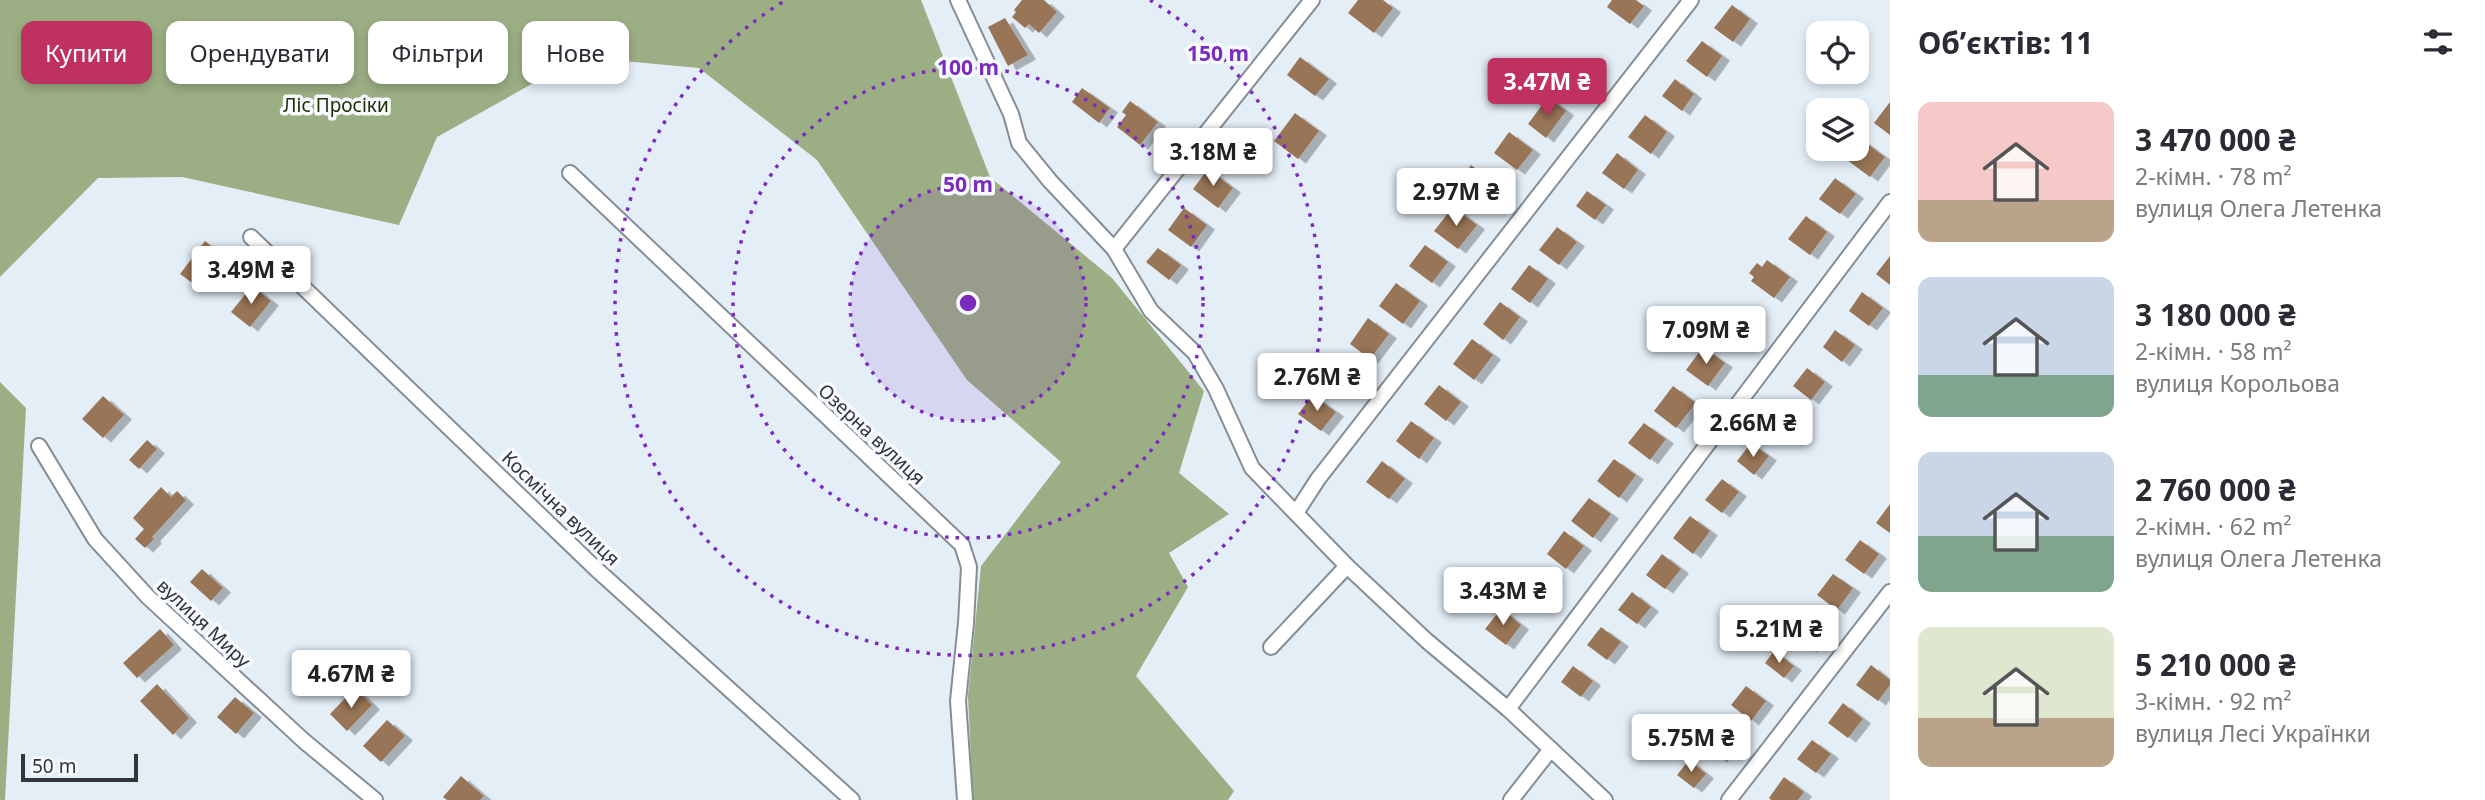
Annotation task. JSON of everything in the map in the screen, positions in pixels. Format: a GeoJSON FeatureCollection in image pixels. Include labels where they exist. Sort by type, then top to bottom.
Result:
{"type":"FeatureCollection","features":[{"type":"Feature","properties":{"kind":"street"},"geometry":{"type":"LineString","coordinates":[[958,0],[1011,114],[1019,143],[1050,181],[1114,249],[1151,311],[1195,353],[1216,388],[1252,468],[1347,566],[1427,641],[1508,709],[1605,800]]}},
{"type":"Feature","properties":{"kind":"street"},"geometry":{"type":"LineString","coordinates":[[1114,249],[1312,0]]}},
{"type":"Feature","properties":{"kind":"street"},"geometry":{"type":"LineString","coordinates":[[1296,513],[1318,479],[1691,0]]}},
{"type":"Feature","properties":{"kind":"street","name":"Озерна вулиця"},"geometry":{"type":"LineString","coordinates":[[570,173],[962,545],[969,567],[967,622],[958,701],[965,800]]}},
{"type":"Feature","properties":{"kind":"street"},"geometry":{"type":"LineString","coordinates":[[1508,709],[1890,202]]}},
{"type":"Feature","properties":{"kind":"street","name":"Космічна вулиця"},"geometry":{"type":"LineString","coordinates":[[251,237],[595,568],[852,800]]}},
{"type":"Feature","properties":{"kind":"street","name":"вулиця Миру"},"geometry":{"type":"LineString","coordinates":[[39,446],[95,539],[148,597],[304,741],[375,800]]}},
{"type":"Feature","properties":{"kind":"street"},"geometry":{"type":"LineString","coordinates":[[1271,647],[1347,566]]}},
{"type":"Feature","properties":{"kind":"street"},"geometry":{"type":"LineString","coordinates":[[1729,800],[1890,592]]}},
{"type":"Feature","properties":{"kind":"street"},"geometry":{"type":"LineString","coordinates":[[1511,800],[1550,750]]}},
{"type":"Feature","properties":{"kind":"green space","name":"Ліс Просіки"},"geometry":{"type":"Polygon","coordinates":[[[0,0],[921,0],[990,177],[1112,278],[1204,391],[1179,473],[1229,514],[1169,553],[1188,587],[1136,676],[1234,791],[1228,800],[973,800],[968,696],[981,566],[1061,462],[967,380],[817,160],[699,68],[629,62],[629,21],[522,21],[522,84],[532,84],[437,137],[399,225],[182,177],[98,178],[0,277],[0,0]]]}},
{"type":"Feature","properties":{"kind":"green space"},"geometry":{"type":"Polygon","coordinates":[[[0,382],[26,408],[5,800],[0,800],[0,382]]]}},
{"type":"Feature","properties":{"kind":"building"},"geometry":{"type":"Polygon","coordinates":[[[1022,0],[1044,0],[1057,12],[1039,33],[1029,24],[1025,28],[1012,17],[1022,0]]]}},
{"type":"Feature","properties":{"kind":"building"},"geometry":{"type":"Polygon","coordinates":[[[1358,0],[1383,0],[1393,8],[1374,33],[1348,13],[1358,0]]]}},
{"type":"Feature","properties":{"kind":"building"},"geometry":{"type":"Polygon","coordinates":[[[1612,0],[1636,0],[1644,6],[1630,24],[1607,7],[1612,0]]]}},
{"type":"Feature","properties":{"kind":"building"},"geometry":{"type":"Polygon","coordinates":[[[1732,5],[1750,19],[1733,42],[1714,28],[1732,5]]]}},
{"type":"Feature","properties":{"kind":"building"},"geometry":{"type":"Polygon","coordinates":[[[1005,18],[1028,55],[1008,66],[988,27],[1005,18]]]}},
{"type":"Feature","properties":{"kind":"building"},"geometry":{"type":"Polygon","coordinates":[[[1702,41],[1722,56],[1707,77],[1686,61],[1702,41]]]}},
{"type":"Feature","properties":{"kind":"building"},"geometry":{"type":"Polygon","coordinates":[[[1300,57],[1329,79],[1315,96],[1287,75],[1300,57]]]}},
{"type":"Feature","properties":{"kind":"building"},"geometry":{"type":"Polygon","coordinates":[[[1675,79],[1694,94],[1682,111],[1662,96],[1675,79]]]}},
{"type":"Feature","properties":{"kind":"building"},"geometry":{"type":"Polygon","coordinates":[[[1082,88],[1110,108],[1099,123],[1072,102],[1082,88]]]}},
{"type":"Feature","properties":{"kind":"building"},"geometry":{"type":"Polygon","coordinates":[[[1548,97],[1566,111],[1546,138],[1528,124],[1548,97]]]}},
{"type":"Feature","properties":{"kind":"building"},"geometry":{"type":"Polygon","coordinates":[[[1130,101],[1158,122],[1140,145],[1117,127],[1126,115],[1122,112],[1130,101]]]}},
{"type":"Feature","properties":{"kind":"building"},"geometry":{"type":"Polygon","coordinates":[[[1890,102],[1890,135],[1874,123],[1890,102]]]}},
{"type":"Feature","properties":{"kind":"building"},"geometry":{"type":"Polygon","coordinates":[[[1295,113],[1319,131],[1298,159],[1274,141],[1295,113]]]}},
{"type":"Feature","properties":{"kind":"building"},"geometry":{"type":"Polygon","coordinates":[[[1645,115],[1667,132],[1651,154],[1628,137],[1645,115]]]}},
{"type":"Feature","properties":{"kind":"building"},"geometry":{"type":"Polygon","coordinates":[[[1240,132],[1264,150],[1249,169],[1225,151],[1240,132]]]}},
{"type":"Feature","properties":{"kind":"building"},"geometry":{"type":"Polygon","coordinates":[[[1509,132],[1533,150],[1517,170],[1494,153],[1509,132]]]}},
{"type":"Feature","properties":{"kind":"building"},"geometry":{"type":"Polygon","coordinates":[[[1869,145],[1885,157],[1870,177],[1848,161],[1869,161],[1869,145]]]}},
{"type":"Feature","properties":{"kind":"building"},"geometry":{"type":"Polygon","coordinates":[[[1617,153],[1638,170],[1624,189],[1602,173],[1617,153]]]}},
{"type":"Feature","properties":{"kind":"building"},"geometry":{"type":"Polygon","coordinates":[[[1471,165],[1505,190],[1493,207],[1459,182],[1471,165]]]}},
{"type":"Feature","properties":{"kind":"building"},"geometry":{"type":"Polygon","coordinates":[[[1208,169],[1233,188],[1218,208],[1193,189],[1208,169]]]}},
{"type":"Feature","properties":{"kind":"building"},"geometry":{"type":"Polygon","coordinates":[[[1835,178],[1856,194],[1840,214],[1819,199],[1835,178]]]}},
{"type":"Feature","properties":{"kind":"building"},"geometry":{"type":"Polygon","coordinates":[[[1587,191],[1606,205],[1595,220],[1576,206],[1587,191]]]}},
{"type":"Feature","properties":{"kind":"building"},"geometry":{"type":"Polygon","coordinates":[[[1453,207],[1477,225],[1458,249],[1434,231],[1453,207]]]}},
{"type":"Feature","properties":{"kind":"building"},"geometry":{"type":"Polygon","coordinates":[[[1184,208],[1207,225],[1191,247],[1168,230],[1184,208]]]}},
{"type":"Feature","properties":{"kind":"building"},"geometry":{"type":"Polygon","coordinates":[[[1806,216],[1827,232],[1810,255],[1788,239],[1806,216]]]}},
{"type":"Feature","properties":{"kind":"building"},"geometry":{"type":"Polygon","coordinates":[[[1557,227],[1577,242],[1559,265],[1539,250],[1557,227]]]}},
{"type":"Feature","properties":{"kind":"building"},"geometry":{"type":"Polygon","coordinates":[[[205,241],[223,255],[198,287],[180,274],[205,241]]]}},
{"type":"Feature","properties":{"kind":"building"},"geometry":{"type":"Polygon","coordinates":[[[1425,245],[1448,262],[1432,283],[1409,266],[1425,245]]]}},
{"type":"Feature","properties":{"kind":"building"},"geometry":{"type":"Polygon","coordinates":[[[1158,248],[1181,265],[1169,280],[1146,262],[1158,248]]]}},
{"type":"Feature","properties":{"kind":"building"},"geometry":{"type":"Polygon","coordinates":[[[1890,256],[1890,285],[1876,274],[1890,256]]]}},
{"type":"Feature","properties":{"kind":"building"},"geometry":{"type":"Polygon","coordinates":[[[1767,260],[1790,277],[1774,298],[1751,281],[1754,277],[1749,273],[1757,263],[1762,267],[1767,260]]]}},
{"type":"Feature","properties":{"kind":"building"},"geometry":{"type":"Polygon","coordinates":[[[1529,265],[1548,279],[1530,303],[1511,289],[1529,265]]]}},
{"type":"Feature","properties":{"kind":"building"},"geometry":{"type":"Polygon","coordinates":[[[1396,283],[1420,301],[1403,324],[1379,306],[1396,283]]]}},
{"type":"Feature","properties":{"kind":"building"},"geometry":{"type":"Polygon","coordinates":[[[252,286],[271,301],[250,327],[231,312],[252,286]]]}},
{"type":"Feature","properties":{"kind":"building"},"geometry":{"type":"Polygon","coordinates":[[[1862,292],[1883,308],[1869,326],[1849,311],[1862,292]]]}},
{"type":"Feature","properties":{"kind":"building"},"geometry":{"type":"Polygon","coordinates":[[[1500,302],[1520,317],[1503,340],[1483,324],[1500,302]]]}},
{"type":"Feature","properties":{"kind":"building"},"geometry":{"type":"Polygon","coordinates":[[[1731,311],[1754,327],[1737,348],[1715,332],[1731,311]]]}},
{"type":"Feature","properties":{"kind":"building"},"geometry":{"type":"Polygon","coordinates":[[[1368,318],[1389,334],[1370,359],[1350,344],[1368,318]]]}},
{"type":"Feature","properties":{"kind":"building"},"geometry":{"type":"Polygon","coordinates":[[[1835,330],[1855,345],[1842,362],[1823,347],[1835,330]]]}},
{"type":"Feature","properties":{"kind":"building"},"geometry":{"type":"Polygon","coordinates":[[[1472,339],[1493,355],[1474,380],[1453,364],[1472,339]]]}},
{"type":"Feature","properties":{"kind":"building"},"geometry":{"type":"Polygon","coordinates":[[[1703,347],[1725,363],[1708,386],[1686,370],[1703,347]]]}},
{"type":"Feature","properties":{"kind":"building"},"geometry":{"type":"Polygon","coordinates":[[[1335,353],[1355,368],[1341,388],[1320,373],[1335,353]]]}},
{"type":"Feature","properties":{"kind":"building"},"geometry":{"type":"Polygon","coordinates":[[[1807,368],[1825,382],[1811,400],[1793,386],[1807,368]]]}},
{"type":"Feature","properties":{"kind":"building"},"geometry":{"type":"Polygon","coordinates":[[[1439,385],[1461,402],[1446,421],[1424,404],[1439,385]]]}},
{"type":"Feature","properties":{"kind":"building"},"geometry":{"type":"Polygon","coordinates":[[[1673,386],[1696,403],[1676,428],[1654,411],[1673,386]]]}},
{"type":"Feature","properties":{"kind":"building"},"geometry":{"type":"Polygon","coordinates":[[[1313,395],[1336,412],[1321,431],[1298,414],[1313,395]]]}},
{"type":"Feature","properties":{"kind":"building"},"geometry":{"type":"Polygon","coordinates":[[[103,396],[124,415],[103,438],[82,419],[103,396]]]}},
{"type":"Feature","properties":{"kind":"building"},"geometry":{"type":"Polygon","coordinates":[[[1778,404],[1800,420],[1786,438],[1764,422],[1778,404]]]}},
{"type":"Feature","properties":{"kind":"building"},"geometry":{"type":"Polygon","coordinates":[[[1411,421],[1434,438],[1419,459],[1396,441],[1411,421]]]}},
{"type":"Feature","properties":{"kind":"building"},"geometry":{"type":"Polygon","coordinates":[[[1644,423],[1666,439],[1650,460],[1628,443],[1644,423]]]}},
{"type":"Feature","properties":{"kind":"building"},"geometry":{"type":"Polygon","coordinates":[[[147,440],[157,449],[139,469],[129,460],[147,440]]]}},
{"type":"Feature","properties":{"kind":"building"},"geometry":{"type":"Polygon","coordinates":[[[1751,443],[1769,456],[1754,475],[1737,461],[1751,443]]]}},
{"type":"Feature","properties":{"kind":"building"},"geometry":{"type":"Polygon","coordinates":[[[1614,459],[1636,475],[1619,498],[1597,481],[1614,459]]]}},
{"type":"Feature","properties":{"kind":"building"},"geometry":{"type":"Polygon","coordinates":[[[1382,461],[1405,479],[1389,499],[1366,482],[1382,461]]]}},
{"type":"Feature","properties":{"kind":"building"},"geometry":{"type":"Polygon","coordinates":[[[1722,479],[1739,492],[1722,513],[1705,500],[1722,479]]]}},
{"type":"Feature","properties":{"kind":"building"},"geometry":{"type":"Polygon","coordinates":[[[161,487],[171,497],[177,491],[186,500],[145,548],[135,539],[144,529],[133,518],[161,487]]]}},
{"type":"Feature","properties":{"kind":"building"},"geometry":{"type":"Polygon","coordinates":[[[1589,498],[1611,514],[1593,538],[1571,521],[1589,498]]]}},
{"type":"Feature","properties":{"kind":"building"},"geometry":{"type":"Polygon","coordinates":[[[1890,504],[1890,533],[1876,523],[1890,504]]]}},
{"type":"Feature","properties":{"kind":"building"},"geometry":{"type":"Polygon","coordinates":[[[1690,516],[1710,531],[1693,554],[1673,538],[1690,516]]]}},
{"type":"Feature","properties":{"kind":"building"},"geometry":{"type":"Polygon","coordinates":[[[1564,531],[1584,546],[1566,569],[1547,554],[1564,531]]]}},
{"type":"Feature","properties":{"kind":"building"},"geometry":{"type":"Polygon","coordinates":[[[1860,540],[1879,554],[1864,574],[1845,560],[1860,540]]]}},
{"type":"Feature","properties":{"kind":"building"},"geometry":{"type":"Polygon","coordinates":[[[1662,554],[1681,569],[1665,589],[1646,575],[1662,554]]]}},
{"type":"Feature","properties":{"kind":"building"},"geometry":{"type":"Polygon","coordinates":[[[202,569],[223,588],[211,601],[190,582],[202,569]]]}},
{"type":"Feature","properties":{"kind":"building"},"geometry":{"type":"Polygon","coordinates":[[[1530,573],[1550,588],[1536,606],[1516,591],[1530,573]]]}},
{"type":"Feature","properties":{"kind":"building"},"geometry":{"type":"Polygon","coordinates":[[[1833,574],[1853,588],[1837,610],[1817,595],[1833,574]]]}},
{"type":"Feature","properties":{"kind":"building"},"geometry":{"type":"Polygon","coordinates":[[[1632,592],[1651,607],[1637,624],[1618,610],[1632,592]]]}},
{"type":"Feature","properties":{"kind":"building"},"geometry":{"type":"Polygon","coordinates":[[[1501,609],[1521,625],[1506,645],[1485,629],[1501,609]]]}},
{"type":"Feature","properties":{"kind":"building"},"geometry":{"type":"Polygon","coordinates":[[[1803,613],[1824,628],[1809,648],[1788,633],[1803,613]]]}},
{"type":"Feature","properties":{"kind":"building"},"geometry":{"type":"Polygon","coordinates":[[[1601,627],[1621,642],[1607,660],[1587,645],[1601,627]]]}},
{"type":"Feature","properties":{"kind":"building"},"geometry":{"type":"Polygon","coordinates":[[[160,629],[174,645],[137,678],[123,663],[160,629]]]}},
{"type":"Feature","properties":{"kind":"building"},"geometry":{"type":"Polygon","coordinates":[[[1774,651],[1794,666],[1784,678],[1765,663],[1774,651]]]}},
{"type":"Feature","properties":{"kind":"building"},"geometry":{"type":"Polygon","coordinates":[[[1871,665],[1890,680],[1890,685],[1878,701],[1856,685],[1871,665]]]}},
{"type":"Feature","properties":{"kind":"building"},"geometry":{"type":"Polygon","coordinates":[[[1573,666],[1593,681],[1581,697],[1561,682],[1573,666]]]}},
{"type":"Feature","properties":{"kind":"building"},"geometry":{"type":"Polygon","coordinates":[[[157,684],[189,718],[173,735],[140,701],[157,684]]]}},
{"type":"Feature","properties":{"kind":"building"},"geometry":{"type":"Polygon","coordinates":[[[1746,686],[1766,701],[1751,721],[1731,705],[1746,686]]]}},
{"type":"Feature","properties":{"kind":"building"},"geometry":{"type":"Polygon","coordinates":[[[355,688],[372,705],[347,731],[330,714],[355,688]]]}},
{"type":"Feature","properties":{"kind":"building"},"geometry":{"type":"Polygon","coordinates":[[[235,697],[254,713],[236,734],[217,717],[235,697]]]}},
{"type":"Feature","properties":{"kind":"building"},"geometry":{"type":"Polygon","coordinates":[[[1843,703],[1863,719],[1848,738],[1828,723],[1843,703]]]}},
{"type":"Feature","properties":{"kind":"building"},"geometry":{"type":"Polygon","coordinates":[[[387,720],[405,736],[381,762],[363,746],[387,720]]]}},
{"type":"Feature","properties":{"kind":"building"},"geometry":{"type":"Polygon","coordinates":[[[1717,723],[1736,737],[1719,758],[1701,744],[1717,723]]]}},
{"type":"Feature","properties":{"kind":"building"},"geometry":{"type":"Polygon","coordinates":[[[1812,740],[1831,754],[1816,773],[1797,759],[1812,740]]]}},
{"type":"Feature","properties":{"kind":"building"},"geometry":{"type":"Polygon","coordinates":[[[1689,760],[1706,774],[1694,788],[1677,775],[1689,760]]]}},
{"type":"Feature","properties":{"kind":"building"},"geometry":{"type":"Polygon","coordinates":[[[461,776],[484,796],[480,800],[447,800],[443,797],[461,776]]]}},
{"type":"Feature","properties":{"kind":"building"},"geometry":{"type":"Polygon","coordinates":[[[1784,777],[1804,792],[1798,800],[1769,798],[1784,777]]]}}]}
